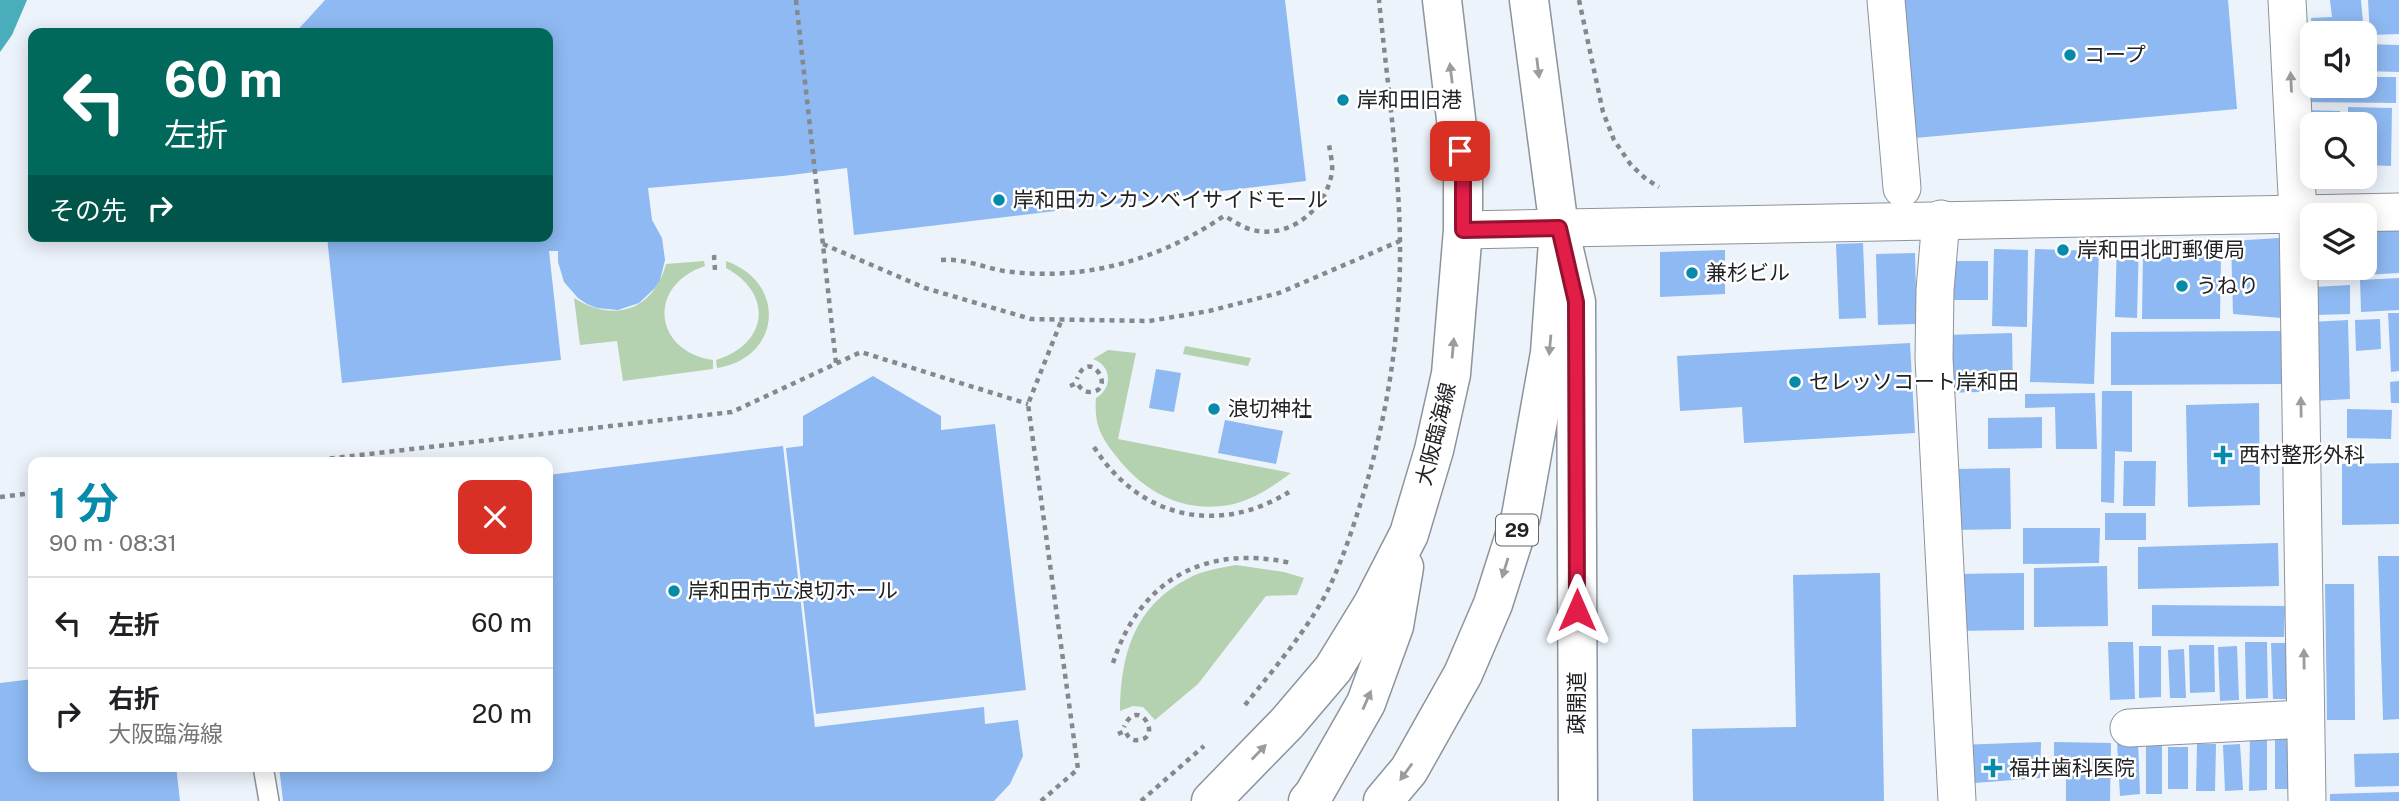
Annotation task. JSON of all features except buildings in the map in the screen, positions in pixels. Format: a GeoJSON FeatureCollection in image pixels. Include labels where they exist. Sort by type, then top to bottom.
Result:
{"type":"FeatureCollection","features":[{"type":"Feature","properties":{"kind":"main road","name":"大阪臨海線"},"geometry":{"type":"LineString","coordinates":[[1211,801],[1287,723],[1333,669],[1373,604],[1409,534],[1434,450],[1451,374],[1463,230],[1463,178],[1442,0]]}},
{"type":"Feature","properties":{"kind":"main road","name":"29"},"geometry":{"type":"LineString","coordinates":[[1383,801],[1409,770],[1463,674],[1493,604],[1521,516],[1549,353],[1559,228],[1529,0]]}},
{"type":"Feature","properties":{"kind":"main road","name":"疎開道"},"geometry":{"type":"LineString","coordinates":[[1559,228],[1576,302],[1578,801]]}},
{"type":"Feature","properties":{"kind":"main road"},"geometry":{"type":"LineString","coordinates":[[1308,801],[1366,703],[1394,626],[1409,534]]}},
{"type":"Feature","properties":{"kind":"street"},"geometry":{"type":"LineString","coordinates":[[1886,0],[1902,188]]}},
{"type":"Feature","properties":{"kind":"street"},"geometry":{"type":"LineString","coordinates":[[2287,0],[2298,214],[2307,801]]}},
{"type":"Feature","properties":{"kind":"street"},"geometry":{"type":"LineString","coordinates":[[1463,230],[2399,212]]}},
{"type":"Feature","properties":{"kind":"street"},"geometry":{"type":"LineString","coordinates":[[1941,219],[1935,290],[1934,358],[1957,801]]}},
{"type":"Feature","properties":{"kind":"street"},"geometry":{"type":"LineString","coordinates":[[2129,728],[2305,719]]}},
{"type":"Feature","properties":{"kind":"lane"},"geometry":{"type":"LineString","coordinates":[[264,772],[269,801]]}},
{"type":"Feature","properties":{"kind":"path"},"geometry":{"type":"LineString","coordinates":[[796,0],[836,363]]}},
{"type":"Feature","properties":{"kind":"path"},"geometry":{"type":"LineString","coordinates":[[1244,705],[1287,652],[1325,594],[1352,531],[1384,418],[1398,313],[1400,242],[1394,146],[1379,0]]}},
{"type":"Feature","properties":{"kind":"path"},"geometry":{"type":"LineString","coordinates":[[1579,0],[1603,112],[1614,140],[1630,165],[1663,189]]}},
{"type":"Feature","properties":{"kind":"path"},"geometry":{"type":"LineString","coordinates":[[941,260],[955,259],[1004,271],[1054,274],[1104,269],[1153,255],[1198,234],[1224,216],[1245,228],[1269,232],[1293,226],[1313,213],[1327,192],[1333,169],[1329,144]]}},
{"type":"Feature","properties":{"kind":"path"},"geometry":{"type":"LineString","coordinates":[[823,244],[925,288],[1031,319],[1149,321],[1209,311],[1279,293],[1400,242]]}},
{"type":"Feature","properties":{"kind":"path"},"geometry":{"type":"LineString","coordinates":[[714,255],[715,270]]}},
{"type":"Feature","properties":{"kind":"path"},"geometry":{"type":"LineString","coordinates":[[1041,801],[1078,769],[1028,404],[1062,319]]}},
{"type":"Feature","properties":{"kind":"path"},"geometry":{"type":"LineString","coordinates":[[343,457],[733,412],[861,352],[1028,404]]}},
{"type":"Feature","properties":{"kind":"path"},"geometry":{"type":"LineString","coordinates":[[1070,386],[1077,383],[1081,390],[1088,393],[1101,386],[1099,372],[1093,368],[1080,372],[1077,379]]}},
{"type":"Feature","properties":{"kind":"path"},"geometry":{"type":"LineString","coordinates":[[1094,447],[1103,462],[1127,486],[1149,501],[1173,511],[1208,516],[1242,513],[1259,508],[1289,492]]}},
{"type":"Feature","properties":{"kind":"path"},"geometry":{"type":"LineString","coordinates":[[0,497],[28,494]]}},
{"type":"Feature","properties":{"kind":"path"},"geometry":{"type":"LineString","coordinates":[[1113,663],[1135,615],[1158,589],[1181,575],[1205,564],[1230,558],[1257,557],[1291,564]]}},
{"type":"Feature","properties":{"kind":"path"},"geometry":{"type":"LineString","coordinates":[[1118,734],[1125,732],[1129,738],[1143,740],[1149,734],[1150,727],[1147,720],[1141,716],[1133,716],[1127,720],[1124,727]]}},
{"type":"Feature","properties":{"kind":"path"},"geometry":{"type":"LineString","coordinates":[[1142,801],[1206,745]]}},
{"type":"Feature","properties":{"kind":"green space"},"geometry":{"type":"Polygon","coordinates":[[[704,261],[705,266],[686,275],[673,287],[666,302],[665,317],[669,331],[678,344],[693,354],[713,360],[713,369],[623,381],[617,341],[580,345],[574,298],[603,310],[630,308],[652,293],[666,264],[704,261]]]}},
{"type":"Feature","properties":{"kind":"green space"},"geometry":{"type":"Polygon","coordinates":[[[726,261],[746,272],[760,286],[767,302],[769,319],[764,336],[754,350],[738,361],[717,368],[716,360],[733,353],[746,343],[755,331],[758,318],[758,304],[752,291],[726,268],[726,261]]]}},
{"type":"Feature","properties":{"kind":"green space"},"geometry":{"type":"Polygon","coordinates":[[[1185,346],[1251,358],[1248,366],[1183,354],[1185,346]]]}},
{"type":"Feature","properties":{"kind":"green space"},"geometry":{"type":"Polygon","coordinates":[[[1108,350],[1136,353],[1118,439],[1291,473],[1254,497],[1212,507],[1180,503],[1152,489],[1127,469],[1110,449],[1099,429],[1096,398],[1105,389],[1108,377],[1104,367],[1093,359],[1108,350]]]}},
{"type":"Feature","properties":{"kind":"green space"},"geometry":{"type":"Polygon","coordinates":[[[1236,565],[1284,572],[1304,578],[1297,595],[1266,596],[1198,684],[1155,720],[1143,707],[1133,706],[1120,711],[1123,670],[1134,634],[1143,617],[1170,589],[1189,578],[1206,571],[1236,565]]]}},
{"type":"Feature","properties":{"kind":"water"},"geometry":{"type":"Polygon","coordinates":[[[0,0],[27,0],[12,35],[0,52],[0,0]]]}},
{"type":"Feature","properties":{"kind":"place","name":"コープ"},"geometry":{"type":"Point","coordinates":[2070,55]}},
{"type":"Feature","properties":{"kind":"place","name":"岸和田旧港"},"geometry":{"type":"Point","coordinates":[1343,100]}},
{"type":"Feature","properties":{"kind":"place","name":"岸和田カンカンベイサイドモール"},"geometry":{"type":"Point","coordinates":[999,200]}},
{"type":"Feature","properties":{"kind":"place","name":"岸和田北町郵便局"},"geometry":{"type":"Point","coordinates":[2063,250]}},
{"type":"Feature","properties":{"kind":"place","name":"兼杉ビル"},"geometry":{"type":"Point","coordinates":[1692,273]}},
{"type":"Feature","properties":{"kind":"place","name":"うねり"},"geometry":{"type":"Point","coordinates":[2182,286]}},
{"type":"Feature","properties":{"kind":"place","name":"セレッソコート岸和田"},"geometry":{"type":"Point","coordinates":[1795,382]}},
{"type":"Feature","properties":{"kind":"place","name":"浪切神社"},"geometry":{"type":"Point","coordinates":[1214,409]}},
{"type":"Feature","properties":{"kind":"place","name":"西村整形外科"},"geometry":{"type":"Point","coordinates":[2223,455]}},
{"type":"Feature","properties":{"kind":"place","name":"岸和田市立浪切ホール"},"geometry":{"type":"Point","coordinates":[674,591]}},
{"type":"Feature","properties":{"kind":"place","name":"福井歯科医院"},"geometry":{"type":"Point","coordinates":[1993,768]}},
{"type":"Feature","properties":{"kind":"route"},"geometry":{"type":"LineString","coordinates":[[1460,151],[1463,230],[1559,228],[1576,302],[1577,610]]}}]}
